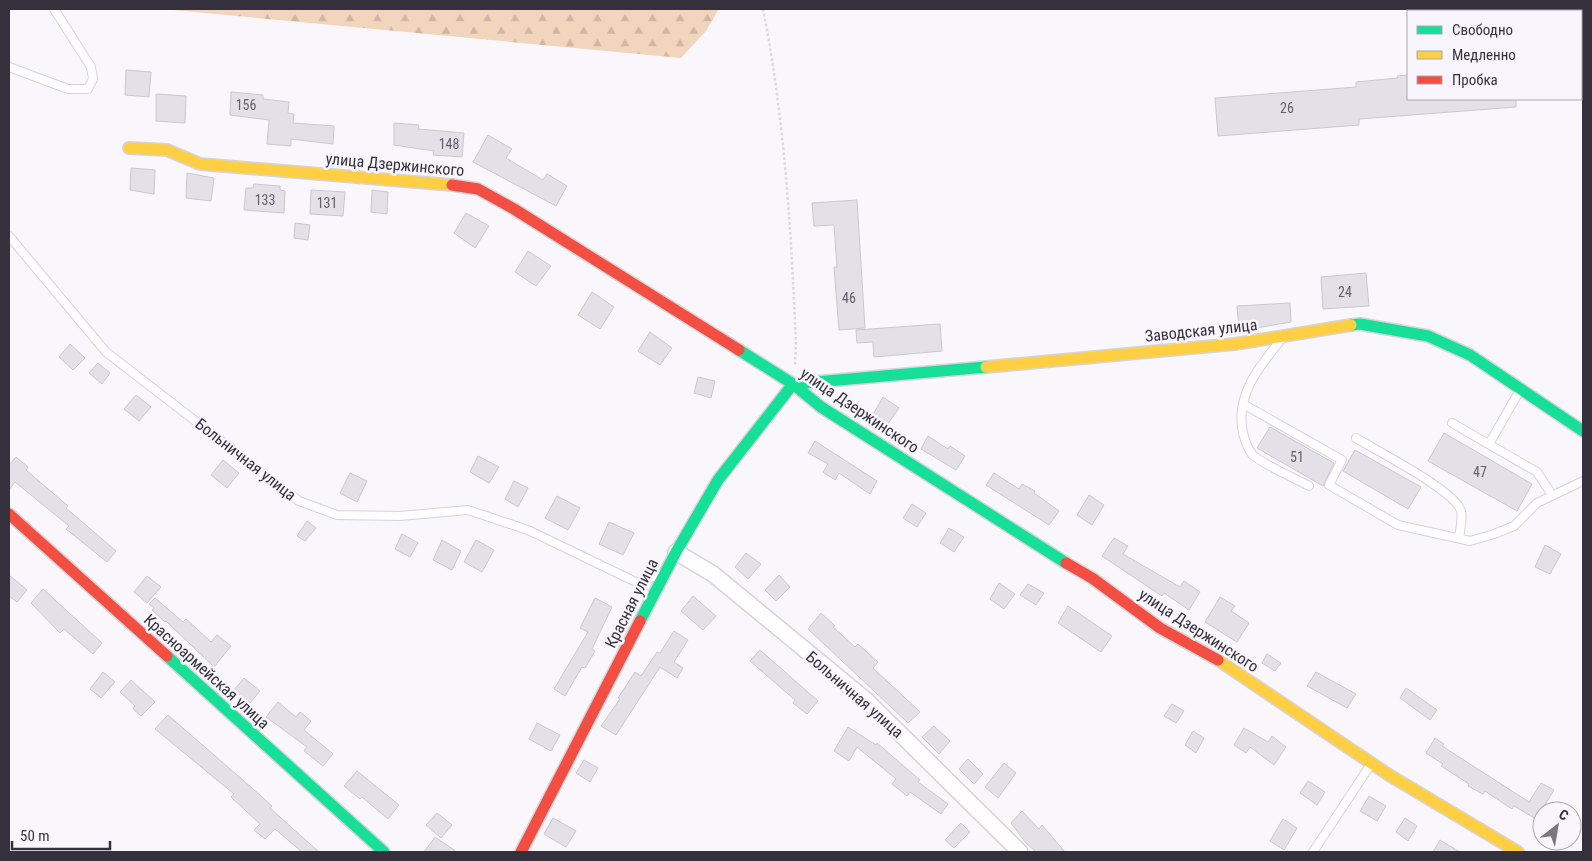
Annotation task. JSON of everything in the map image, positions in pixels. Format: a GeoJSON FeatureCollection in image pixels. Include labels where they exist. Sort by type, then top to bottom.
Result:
{"type":"FeatureCollection","features":[{"type":"Feature","properties":{"kind":"street","name":"улица Дзержинского"},"geometry":{"type":"LineString","coordinates":[[129,148],[167,150],[200,164],[436,182],[478,189],[514,209],[793,384],[822,406],[1053,555],[1092,578],[1160,628],[1216,659],[1372,764],[1518,852]]}},
{"type":"Feature","properties":{"kind":"street","name":"Заводская улица"},"geometry":{"type":"LineString","coordinates":[[793,384],[1236,344],[1360,324],[1428,336],[1470,355],[1583,431]]}},
{"type":"Feature","properties":{"kind":"street","name":"Красная улица"},"geometry":{"type":"LineString","coordinates":[[522,852],[676,552],[718,480],[793,384]]}},
{"type":"Feature","properties":{"kind":"street","name":"Красноармейская улица"},"geometry":{"type":"LineString","coordinates":[[9,514],[384,852]]}},
{"type":"Feature","properties":{"kind":"street","name":"Больничная улица"},"geometry":{"type":"LineString","coordinates":[[676,552],[713,574],[866,700],[1020,852]]}},
{"type":"Feature","properties":{"kind":"lane"},"geometry":{"type":"LineString","coordinates":[[9,67],[68,89],[88,89],[93,79],[92,67],[54,9]]}},
{"type":"Feature","properties":{"kind":"lane","name":"Больничная улица"},"geometry":{"type":"LineString","coordinates":[[9,236],[106,352],[299,501],[337,515],[400,516],[468,510],[528,530],[638,582]]}},
{"type":"Feature","properties":{"kind":"lane"},"geometry":{"type":"LineString","coordinates":[[1285,336],[1255,372],[1246,392],[1240,419],[1246,446],[1253,455],[1309,486]]}},
{"type":"Feature","properties":{"kind":"lane"},"geometry":{"type":"LineString","coordinates":[[1489,444],[1520,389]]}},
{"type":"Feature","properties":{"kind":"lane"},"geometry":{"type":"LineString","coordinates":[[1243,404],[1342,460],[1328,485],[1398,525],[1470,541],[1514,526],[1538,503],[1583,481]]}},
{"type":"Feature","properties":{"kind":"lane"},"geometry":{"type":"LineString","coordinates":[[1452,423],[1537,472],[1552,495]]}},
{"type":"Feature","properties":{"kind":"lane"},"geometry":{"type":"LineString","coordinates":[[1356,438],[1431,483],[1454,500],[1461,510],[1462,520],[1459,538]]}},
{"type":"Feature","properties":{"kind":"lane"},"geometry":{"type":"LineString","coordinates":[[650,602],[638,582],[665,572]]}},
{"type":"Feature","properties":{"kind":"lane"},"geometry":{"type":"LineString","coordinates":[[1313,852],[1372,764]]}},
{"type":"Feature","properties":{"kind":"path"},"geometry":{"type":"LineString","coordinates":[[763,9],[775,69],[788,184],[796,344],[793,384]]}},
{"type":"Feature","properties":{"kind":"green space"},"geometry":{"type":"Polygon","coordinates":[[[162,9],[719,9],[706,31],[681,58],[162,9]]]}},
{"type":"Feature","properties":{"kind":"building"},"geometry":{"type":"Polygon","coordinates":[[[126,70],[151,72],[149,97],[125,95],[126,70]]]}},
{"type":"Feature","properties":{"kind":"building"},"geometry":{"type":"Polygon","coordinates":[[[1407,75],[1407,100],[1516,100],[1516,107],[1359,119],[1359,125],[1218,136],[1215,98],[1356,87],[1356,82],[1398,78],[1397,76],[1407,75]]]}},
{"type":"Feature","properties":{"kind":"building"},"geometry":{"type":"Polygon","coordinates":[[[231,92],[263,95],[263,99],[289,102],[288,113],[294,114],[293,123],[334,126],[333,144],[291,139],[291,146],[267,144],[269,120],[230,115],[231,92]]]}},
{"type":"Feature","properties":{"kind":"building"},"geometry":{"type":"Polygon","coordinates":[[[156,94],[186,96],[185,123],[156,121],[156,94]]]}},
{"type":"Feature","properties":{"kind":"building"},"geometry":{"type":"Polygon","coordinates":[[[394,123],[419,125],[418,129],[464,133],[462,157],[433,155],[434,151],[394,145],[394,123]]]}},
{"type":"Feature","properties":{"kind":"building"},"geometry":{"type":"Polygon","coordinates":[[[488,135],[512,149],[506,158],[543,180],[547,174],[567,186],[556,206],[473,162],[488,135]]]}},
{"type":"Feature","properties":{"kind":"building"},"geometry":{"type":"Polygon","coordinates":[[[131,168],[155,170],[154,194],[130,190],[131,168]]]}},
{"type":"Feature","properties":{"kind":"building"},"geometry":{"type":"Polygon","coordinates":[[[187,173],[214,178],[211,201],[186,198],[187,173]]]}},
{"type":"Feature","properties":{"kind":"building"},"geometry":{"type":"Polygon","coordinates":[[[254,184],[280,186],[280,190],[285,191],[284,213],[244,210],[246,188],[253,188],[254,184]]]}},
{"type":"Feature","properties":{"kind":"building"},"geometry":{"type":"Polygon","coordinates":[[[311,190],[345,192],[343,216],[310,214],[311,190]]]}},
{"type":"Feature","properties":{"kind":"building"},"geometry":{"type":"Polygon","coordinates":[[[372,190],[388,192],[387,214],[371,212],[372,190]]]}},
{"type":"Feature","properties":{"kind":"building"},"geometry":{"type":"Polygon","coordinates":[[[857,200],[865,328],[839,330],[834,267],[837,267],[834,225],[814,226],[812,203],[857,200]]]}},
{"type":"Feature","properties":{"kind":"building"},"geometry":{"type":"Polygon","coordinates":[[[466,213],[489,226],[475,248],[454,233],[466,213]]]}},
{"type":"Feature","properties":{"kind":"building"},"geometry":{"type":"Polygon","coordinates":[[[295,223],[310,225],[308,240],[294,238],[295,223]]]}},
{"type":"Feature","properties":{"kind":"building"},"geometry":{"type":"Polygon","coordinates":[[[528,251],[551,266],[536,286],[515,272],[528,251]]]}},
{"type":"Feature","properties":{"kind":"building"},"geometry":{"type":"Polygon","coordinates":[[[1366,273],[1369,306],[1323,309],[1321,277],[1366,273]]]}},
{"type":"Feature","properties":{"kind":"building"},"geometry":{"type":"Polygon","coordinates":[[[592,292],[614,307],[600,329],[578,315],[592,292]]]}},
{"type":"Feature","properties":{"kind":"building"},"geometry":{"type":"Polygon","coordinates":[[[1290,303],[1291,322],[1239,331],[1237,306],[1290,303]]]}},
{"type":"Feature","properties":{"kind":"building"},"geometry":{"type":"Polygon","coordinates":[[[940,324],[942,351],[874,357],[873,342],[857,343],[856,330],[940,324]]]}},
{"type":"Feature","properties":{"kind":"building"},"geometry":{"type":"Polygon","coordinates":[[[650,332],[672,348],[660,365],[638,351],[650,332]]]}},
{"type":"Feature","properties":{"kind":"building"},"geometry":{"type":"Polygon","coordinates":[[[70,344],[85,358],[73,370],[59,357],[70,344]]]}},
{"type":"Feature","properties":{"kind":"building"},"geometry":{"type":"Polygon","coordinates":[[[98,363],[110,373],[102,384],[89,373],[98,363]]]}},
{"type":"Feature","properties":{"kind":"building"},"geometry":{"type":"Polygon","coordinates":[[[698,377],[715,381],[711,398],[694,393],[698,377]]]}},
{"type":"Feature","properties":{"kind":"building"},"geometry":{"type":"Polygon","coordinates":[[[136,395],[151,407],[139,421],[124,409],[136,395]]]}},
{"type":"Feature","properties":{"kind":"building"},"geometry":{"type":"Polygon","coordinates":[[[883,397],[899,408],[885,428],[871,418],[883,397]]]}},
{"type":"Feature","properties":{"kind":"building"},"geometry":{"type":"Polygon","coordinates":[[[1270,427],[1334,463],[1323,486],[1257,448],[1270,427]]]}},
{"type":"Feature","properties":{"kind":"building"},"geometry":{"type":"Polygon","coordinates":[[[1444,433],[1532,484],[1517,511],[1428,461],[1444,433]]]}},
{"type":"Feature","properties":{"kind":"building"},"geometry":{"type":"Polygon","coordinates":[[[928,436],[948,449],[950,446],[965,456],[956,470],[921,449],[928,436]]]}},
{"type":"Feature","properties":{"kind":"building"},"geometry":{"type":"Polygon","coordinates":[[[815,441],[877,481],[870,494],[839,473],[835,480],[823,472],[828,464],[808,453],[815,441]]]}},
{"type":"Feature","properties":{"kind":"building"},"geometry":{"type":"Polygon","coordinates":[[[1355,450],[1421,487],[1408,509],[1343,471],[1355,450]]]}},
{"type":"Feature","properties":{"kind":"building"},"geometry":{"type":"Polygon","coordinates":[[[478,456],[499,467],[489,483],[470,472],[478,456]]]}},
{"type":"Feature","properties":{"kind":"building"},"geometry":{"type":"Polygon","coordinates":[[[16,457],[28,467],[26,470],[68,506],[66,508],[116,551],[107,562],[66,529],[69,526],[15,482],[9,490],[9,465],[16,457]]]}},
{"type":"Feature","properties":{"kind":"building"},"geometry":{"type":"Polygon","coordinates":[[[223,460],[239,473],[227,488],[211,475],[223,460]]]}},
{"type":"Feature","properties":{"kind":"building"},"geometry":{"type":"Polygon","coordinates":[[[350,473],[367,481],[357,502],[340,493],[350,473]]]}},
{"type":"Feature","properties":{"kind":"building"},"geometry":{"type":"Polygon","coordinates":[[[994,473],[1019,489],[1022,484],[1035,491],[1034,493],[1059,511],[1049,525],[986,485],[994,473]]]}},
{"type":"Feature","properties":{"kind":"building"},"geometry":{"type":"Polygon","coordinates":[[[514,481],[528,488],[518,507],[505,499],[514,481]]]}},
{"type":"Feature","properties":{"kind":"building"},"geometry":{"type":"Polygon","coordinates":[[[1089,495],[1104,505],[1092,525],[1077,515],[1089,495]]]}},
{"type":"Feature","properties":{"kind":"building"},"geometry":{"type":"Polygon","coordinates":[[[557,496],[580,508],[568,530],[545,518],[557,496]]]}},
{"type":"Feature","properties":{"kind":"building"},"geometry":{"type":"Polygon","coordinates":[[[912,504],[926,513],[917,527],[903,518],[912,504]]]}},
{"type":"Feature","properties":{"kind":"building"},"geometry":{"type":"Polygon","coordinates":[[[307,521],[316,528],[305,541],[297,536],[307,521]]]}},
{"type":"Feature","properties":{"kind":"building"},"geometry":{"type":"Polygon","coordinates":[[[609,522],[634,533],[623,555],[599,544],[609,522]]]}},
{"type":"Feature","properties":{"kind":"building"},"geometry":{"type":"Polygon","coordinates":[[[949,528],[964,537],[954,552],[940,543],[949,528]]]}},
{"type":"Feature","properties":{"kind":"building"},"geometry":{"type":"Polygon","coordinates":[[[402,534],[418,543],[410,557],[395,549],[402,534]]]}},
{"type":"Feature","properties":{"kind":"building"},"geometry":{"type":"Polygon","coordinates":[[[1114,538],[1128,546],[1123,554],[1180,587],[1184,581],[1200,592],[1189,610],[1164,593],[1162,596],[1102,556],[1114,538]]]}},
{"type":"Feature","properties":{"kind":"building"},"geometry":{"type":"Polygon","coordinates":[[[442,540],[461,551],[452,570],[433,560],[442,540]]]}},
{"type":"Feature","properties":{"kind":"building"},"geometry":{"type":"Polygon","coordinates":[[[476,540],[494,550],[482,572],[464,562],[476,540]]]}},
{"type":"Feature","properties":{"kind":"building"},"geometry":{"type":"Polygon","coordinates":[[[1545,545],[1561,554],[1550,574],[1535,567],[1545,545]]]}},
{"type":"Feature","properties":{"kind":"building"},"geometry":{"type":"Polygon","coordinates":[[[746,553],[761,564],[748,579],[735,567],[746,553]]]}},
{"type":"Feature","properties":{"kind":"building"},"geometry":{"type":"Polygon","coordinates":[[[9,575],[27,590],[17,602],[9,596],[9,575]]]}},
{"type":"Feature","properties":{"kind":"building"},"geometry":{"type":"Polygon","coordinates":[[[779,575],[790,587],[776,601],[765,590],[779,575]]]}},
{"type":"Feature","properties":{"kind":"building"},"geometry":{"type":"Polygon","coordinates":[[[147,576],[161,587],[147,603],[134,592],[147,576]]]}},
{"type":"Feature","properties":{"kind":"building"},"geometry":{"type":"Polygon","coordinates":[[[999,583],[1015,594],[1004,609],[990,599],[999,583]]]}},
{"type":"Feature","properties":{"kind":"building"},"geometry":{"type":"Polygon","coordinates":[[[1028,584],[1044,593],[1036,605],[1020,595],[1028,584]]]}},
{"type":"Feature","properties":{"kind":"building"},"geometry":{"type":"Polygon","coordinates":[[[43,589],[102,643],[93,654],[64,629],[60,633],[31,603],[43,589]]]}},
{"type":"Feature","properties":{"kind":"building"},"geometry":{"type":"Polygon","coordinates":[[[693,596],[716,616],[703,630],[681,611],[693,596]]]}},
{"type":"Feature","properties":{"kind":"building"},"geometry":{"type":"Polygon","coordinates":[[[1220,597],[1235,606],[1231,611],[1249,623],[1237,642],[1205,622],[1220,597]]]}},
{"type":"Feature","properties":{"kind":"building"},"geometry":{"type":"Polygon","coordinates":[[[155,598],[183,622],[186,619],[211,642],[217,635],[231,646],[214,667],[152,610],[154,608],[149,604],[155,598]]]}},
{"type":"Feature","properties":{"kind":"building"},"geometry":{"type":"Polygon","coordinates":[[[595,598],[612,607],[592,649],[595,651],[585,668],[582,667],[565,696],[554,689],[588,632],[580,628],[595,598]]]}},
{"type":"Feature","properties":{"kind":"building"},"geometry":{"type":"Polygon","coordinates":[[[1068,606],[1112,636],[1101,652],[1058,623],[1068,606]]]}},
{"type":"Feature","properties":{"kind":"building"},"geometry":{"type":"Polygon","coordinates":[[[821,613],[855,647],[858,644],[878,662],[873,668],[920,712],[908,723],[808,629],[821,613]]]}},
{"type":"Feature","properties":{"kind":"building"},"geometry":{"type":"Polygon","coordinates":[[[674,631],[688,640],[674,662],[683,668],[677,678],[660,667],[616,735],[601,726],[620,699],[618,698],[635,672],[641,676],[657,652],[660,653],[674,631]]]}},
{"type":"Feature","properties":{"kind":"building"},"geometry":{"type":"Polygon","coordinates":[[[760,650],[818,701],[807,714],[793,703],[795,700],[750,661],[760,650]]]}},
{"type":"Feature","properties":{"kind":"building"},"geometry":{"type":"Polygon","coordinates":[[[1267,654],[1281,663],[1275,671],[1262,663],[1267,654]]]}},
{"type":"Feature","properties":{"kind":"building"},"geometry":{"type":"Polygon","coordinates":[[[103,672],[115,682],[101,698],[90,689],[103,672]]]}},
{"type":"Feature","properties":{"kind":"building"},"geometry":{"type":"Polygon","coordinates":[[[1316,672],[1356,694],[1347,708],[1307,686],[1316,672]]]}},
{"type":"Feature","properties":{"kind":"building"},"geometry":{"type":"Polygon","coordinates":[[[244,678],[260,691],[250,703],[234,690],[244,678]]]}},
{"type":"Feature","properties":{"kind":"building"},"geometry":{"type":"Polygon","coordinates":[[[131,680],[155,702],[141,716],[133,709],[135,706],[120,692],[131,680]]]}},
{"type":"Feature","properties":{"kind":"building"},"geometry":{"type":"Polygon","coordinates":[[[1406,688],[1437,710],[1430,720],[1400,698],[1406,688]]]}},
{"type":"Feature","properties":{"kind":"building"},"geometry":{"type":"Polygon","coordinates":[[[278,702],[296,717],[300,712],[311,721],[304,730],[333,754],[323,766],[304,751],[307,747],[266,717],[278,702]]]}},
{"type":"Feature","properties":{"kind":"building"},"geometry":{"type":"Polygon","coordinates":[[[1172,704],[1184,711],[1176,723],[1164,716],[1172,704]]]}},
{"type":"Feature","properties":{"kind":"building"},"geometry":{"type":"Polygon","coordinates":[[[168,715],[260,795],[272,806],[270,808],[319,852],[302,852],[275,829],[265,839],[254,830],[260,824],[231,797],[234,794],[155,729],[168,715]]]}},
{"type":"Feature","properties":{"kind":"building"},"geometry":{"type":"Polygon","coordinates":[[[537,723],[560,735],[551,751],[529,739],[537,723]]]}},
{"type":"Feature","properties":{"kind":"building"},"geometry":{"type":"Polygon","coordinates":[[[934,726],[950,741],[939,754],[922,737],[934,726]]]}},
{"type":"Feature","properties":{"kind":"building"},"geometry":{"type":"Polygon","coordinates":[[[848,727],[876,745],[877,743],[920,780],[918,782],[948,804],[941,814],[910,792],[907,796],[892,784],[896,779],[857,747],[849,761],[834,751],[848,727]]]}},
{"type":"Feature","properties":{"kind":"building"},"geometry":{"type":"Polygon","coordinates":[[[1244,728],[1268,742],[1272,736],[1286,747],[1274,765],[1250,747],[1246,753],[1234,745],[1244,728]]]}},
{"type":"Feature","properties":{"kind":"building"},"geometry":{"type":"Polygon","coordinates":[[[1193,731],[1204,738],[1196,753],[1185,745],[1193,731]]]}},
{"type":"Feature","properties":{"kind":"building"},"geometry":{"type":"Polygon","coordinates":[[[1435,738],[1444,744],[1442,746],[1529,802],[1541,783],[1554,790],[1547,801],[1532,801],[1532,817],[1514,806],[1512,809],[1485,791],[1483,794],[1468,786],[1469,784],[1441,766],[1443,764],[1426,753],[1435,738]]]}},
{"type":"Feature","properties":{"kind":"building"},"geometry":{"type":"Polygon","coordinates":[[[968,759],[983,774],[974,784],[959,769],[968,759]]]}},
{"type":"Feature","properties":{"kind":"building"},"geometry":{"type":"Polygon","coordinates":[[[584,760],[598,768],[590,782],[576,773],[584,760]]]}},
{"type":"Feature","properties":{"kind":"building"},"geometry":{"type":"Polygon","coordinates":[[[1004,763],[1016,773],[998,798],[985,787],[1004,763]]]}},
{"type":"Feature","properties":{"kind":"building"},"geometry":{"type":"Polygon","coordinates":[[[357,771],[399,805],[388,819],[362,797],[360,799],[344,786],[357,771]]]}},
{"type":"Feature","properties":{"kind":"building"},"geometry":{"type":"Polygon","coordinates":[[[1308,781],[1325,792],[1317,805],[1300,793],[1308,781]]]}},
{"type":"Feature","properties":{"kind":"building"},"geometry":{"type":"Polygon","coordinates":[[[1369,796],[1386,806],[1377,821],[1360,811],[1369,796]]]}},
{"type":"Feature","properties":{"kind":"building"},"geometry":{"type":"Polygon","coordinates":[[[1022,811],[1039,829],[1042,825],[1065,852],[1036,852],[1026,843],[1011,823],[1022,811]]]}},
{"type":"Feature","properties":{"kind":"building"},"geometry":{"type":"Polygon","coordinates":[[[437,813],[452,825],[441,838],[426,825],[437,813]]]}},
{"type":"Feature","properties":{"kind":"building"},"geometry":{"type":"Polygon","coordinates":[[[553,818],[576,831],[566,847],[544,834],[553,818]]]}},
{"type":"Feature","properties":{"kind":"building"},"geometry":{"type":"Polygon","coordinates":[[[1405,818],[1417,826],[1408,841],[1396,832],[1405,818]]]}},
{"type":"Feature","properties":{"kind":"building"},"geometry":{"type":"Polygon","coordinates":[[[1283,819],[1297,828],[1284,850],[1270,841],[1283,819]]]}},
{"type":"Feature","properties":{"kind":"building"},"geometry":{"type":"Polygon","coordinates":[[[961,823],[970,832],[954,848],[945,840],[961,823]]]}},
{"type":"Feature","properties":{"kind":"building"},"geometry":{"type":"Polygon","coordinates":[[[435,837],[457,852],[424,852],[435,837]]]}},
{"type":"Feature","properties":{"kind":"building"},"geometry":{"type":"Polygon","coordinates":[[[1440,840],[1460,852],[1433,852],[1440,840]]]}},
{"type":"Feature","properties":{"kind":"traffic: fast"},"geometry":{"type":"LineString","coordinates":[[1351,325],[1360,324],[1428,336],[1470,355],[1583,431]]}},
{"type":"Feature","properties":{"kind":"traffic: fast"},"geometry":{"type":"LineString","coordinates":[[739,350],[793,384],[821,407],[1066,563]]}},
{"type":"Feature","properties":{"kind":"traffic: fast"},"geometry":{"type":"LineString","coordinates":[[640,621],[676,552],[718,480],[793,384],[986,367]]}},
{"type":"Feature","properties":{"kind":"traffic: fast"},"geometry":{"type":"LineString","coordinates":[[167,656],[384,852]]}},
{"type":"Feature","properties":{"kind":"traffic: slow"},"geometry":{"type":"LineString","coordinates":[[129,148],[167,150],[200,164],[452,185]]}},
{"type":"Feature","properties":{"kind":"traffic: slow"},"geometry":{"type":"LineString","coordinates":[[986,367],[1235,344],[1351,325]]}},
{"type":"Feature","properties":{"kind":"traffic: slow"},"geometry":{"type":"LineString","coordinates":[[1218,660],[1389,775],[1518,852]]}},
{"type":"Feature","properties":{"kind":"traffic: jam"},"geometry":{"type":"LineString","coordinates":[[452,185],[478,189],[514,209],[739,350]]}},
{"type":"Feature","properties":{"kind":"traffic: jam"},"geometry":{"type":"LineString","coordinates":[[9,514],[167,656]]}},
{"type":"Feature","properties":{"kind":"traffic: jam"},"geometry":{"type":"LineString","coordinates":[[1066,563],[1092,578],[1160,628],[1218,660]]}},
{"type":"Feature","properties":{"kind":"traffic: jam"},"geometry":{"type":"LineString","coordinates":[[521,852],[640,621]]}}]}
